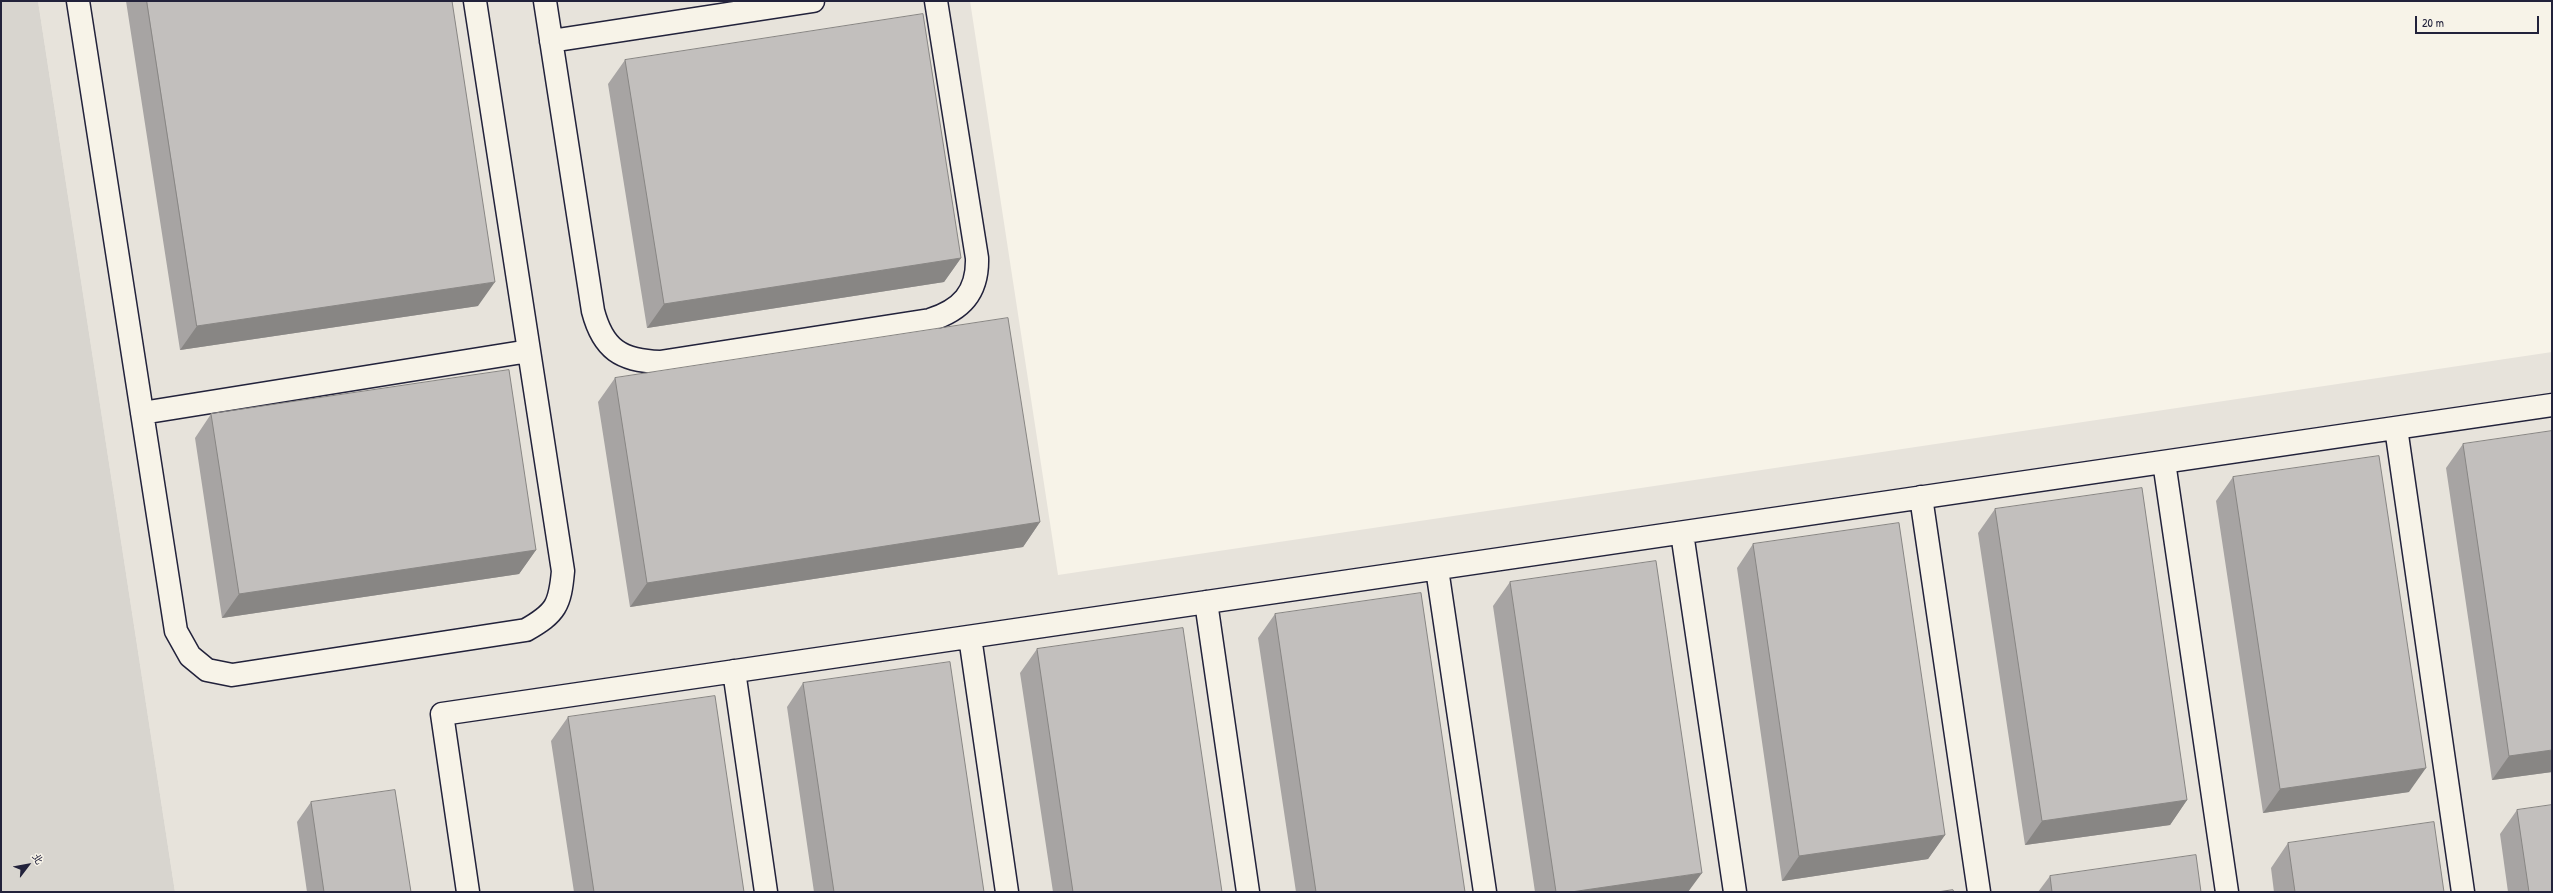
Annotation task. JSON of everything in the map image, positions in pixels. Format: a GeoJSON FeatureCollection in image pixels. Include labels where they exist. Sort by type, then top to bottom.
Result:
{"type":"FeatureCollection","features":[{"type":"Feature","properties":{"kind":"lane"},"geometry":{"type":"LineString","coordinates":[[78,1],[176,630],[190,656],[207,670],[232,675],[526,630],[545,619],[561,598],[562,571],[475,1]]}},
{"type":"Feature","properties":{"kind":"lane"},"geometry":{"type":"LineString","coordinates":[[544,1],[593,311],[598,330],[618,353],[637,361],[660,362],[930,320],[948,314],[960,306],[968,295],[978,272],[977,258],[936,1]]}},
{"type":"Feature","properties":{"kind":"lane"},"geometry":{"type":"LineString","coordinates":[[551,41],[813,1]]}},
{"type":"Feature","properties":{"kind":"lane"},"geometry":{"type":"LineString","coordinates":[[142,413],[529,351]]}},
{"type":"Feature","properties":{"kind":"lane"},"geometry":{"type":"LineString","coordinates":[[468,892],[442,714],[2552,405]]}},
{"type":"Feature","properties":{"kind":"lane"},"geometry":{"type":"LineString","coordinates":[[2396,428],[2463,892]]}},
{"type":"Feature","properties":{"kind":"lane"},"geometry":{"type":"LineString","coordinates":[[2164,462],[2228,892]]}},
{"type":"Feature","properties":{"kind":"lane"},"geometry":{"type":"LineString","coordinates":[[1921,497],[1979,892]]}},
{"type":"Feature","properties":{"kind":"lane"},"geometry":{"type":"LineString","coordinates":[[1682,532],[1735,892]]}},
{"type":"Feature","properties":{"kind":"lane"},"geometry":{"type":"LineString","coordinates":[[1437,569],[1485,892]]}},
{"type":"Feature","properties":{"kind":"lane"},"geometry":{"type":"LineString","coordinates":[[1206,602],[1248,892]]}},
{"type":"Feature","properties":{"kind":"lane"},"geometry":{"type":"LineString","coordinates":[[970,636],[1007,892]]}},
{"type":"Feature","properties":{"kind":"lane"},"geometry":{"type":"LineString","coordinates":[[734,671],[766,892]]}},
{"type":"Feature","properties":{"kind":"shaded area"},"geometry":{"type":"Polygon","coordinates":[[[1,1],[38,1],[175,892],[1,892],[1,1]]]}},
{"type":"Feature","properties":{"kind":"shaded area"},"geometry":{"type":"Polygon","coordinates":[[[38,1],[970,1],[1058,575],[2552,352],[2552,892],[175,892],[38,1]]]}},
{"type":"Feature","properties":{"kind":"building"},"geometry":{"type":"Polygon","coordinates":[[[147,1],[452,1],[495,282],[197,326],[147,1]]]}},
{"type":"Feature","properties":{"kind":"building"},"geometry":{"type":"Polygon","coordinates":[[[923,14],[961,258],[664,304],[625,60],[923,14]]]}},
{"type":"Feature","properties":{"kind":"building"},"geometry":{"type":"Polygon","coordinates":[[[1008,318],[1040,522],[647,583],[615,378],[1008,318]]]}},
{"type":"Feature","properties":{"kind":"building"},"geometry":{"type":"Polygon","coordinates":[[[509,370],[536,550],[239,594],[211,414],[509,370]]]}},
{"type":"Feature","properties":{"kind":"building"},"geometry":{"type":"Polygon","coordinates":[[[2552,431],[2552,750],[2509,756],[2463,444],[2552,431]]]}},
{"type":"Feature","properties":{"kind":"building"},"geometry":{"type":"Polygon","coordinates":[[[2379,456],[2426,768],[2280,789],[2233,477],[2379,456]]]}},
{"type":"Feature","properties":{"kind":"building"},"geometry":{"type":"Polygon","coordinates":[[[2142,488],[2187,800],[2042,821],[1995,509],[2142,488]]]}},
{"type":"Feature","properties":{"kind":"building"},"geometry":{"type":"Polygon","coordinates":[[[1899,523],[1945,835],[1799,856],[1753,544],[1899,523]]]}},
{"type":"Feature","properties":{"kind":"building"},"geometry":{"type":"Polygon","coordinates":[[[1656,561],[1702,873],[1571,892],[1556,892],[1510,582],[1656,561]]]}},
{"type":"Feature","properties":{"kind":"building"},"geometry":{"type":"Polygon","coordinates":[[[1421,593],[1465,892],[1316,892],[1275,614],[1421,593]]]}},
{"type":"Feature","properties":{"kind":"building"},"geometry":{"type":"Polygon","coordinates":[[[1183,628],[1222,892],[1073,892],[1037,649],[1183,628]]]}},
{"type":"Feature","properties":{"kind":"building"},"geometry":{"type":"Polygon","coordinates":[[[950,662],[984,892],[834,892],[803,683],[950,662]]]}},
{"type":"Feature","properties":{"kind":"building"},"geometry":{"type":"Polygon","coordinates":[[[715,696],[744,892],[594,892],[568,717],[715,696]]]}},
{"type":"Feature","properties":{"kind":"building"},"geometry":{"type":"Polygon","coordinates":[[[395,790],[411,892],[324,892],[311,802],[395,790]]]}},
{"type":"Feature","properties":{"kind":"building"},"geometry":{"type":"Polygon","coordinates":[[[2552,805],[2552,892],[2529,892],[2517,810],[2552,805]]]}},
{"type":"Feature","properties":{"kind":"building"},"geometry":{"type":"Polygon","coordinates":[[[2434,822],[2444,892],[2295,892],[2288,843],[2434,822]]]}},
{"type":"Feature","properties":{"kind":"building"},"geometry":{"type":"Polygon","coordinates":[[[2196,855],[2201,892],[2052,892],[2050,876],[2196,855]]]}},
{"type":"Feature","properties":{"kind":"building"},"geometry":{"type":"Polygon","coordinates":[[[1953,890],[1954,892],[1938,892],[1953,890]]]}}]}
